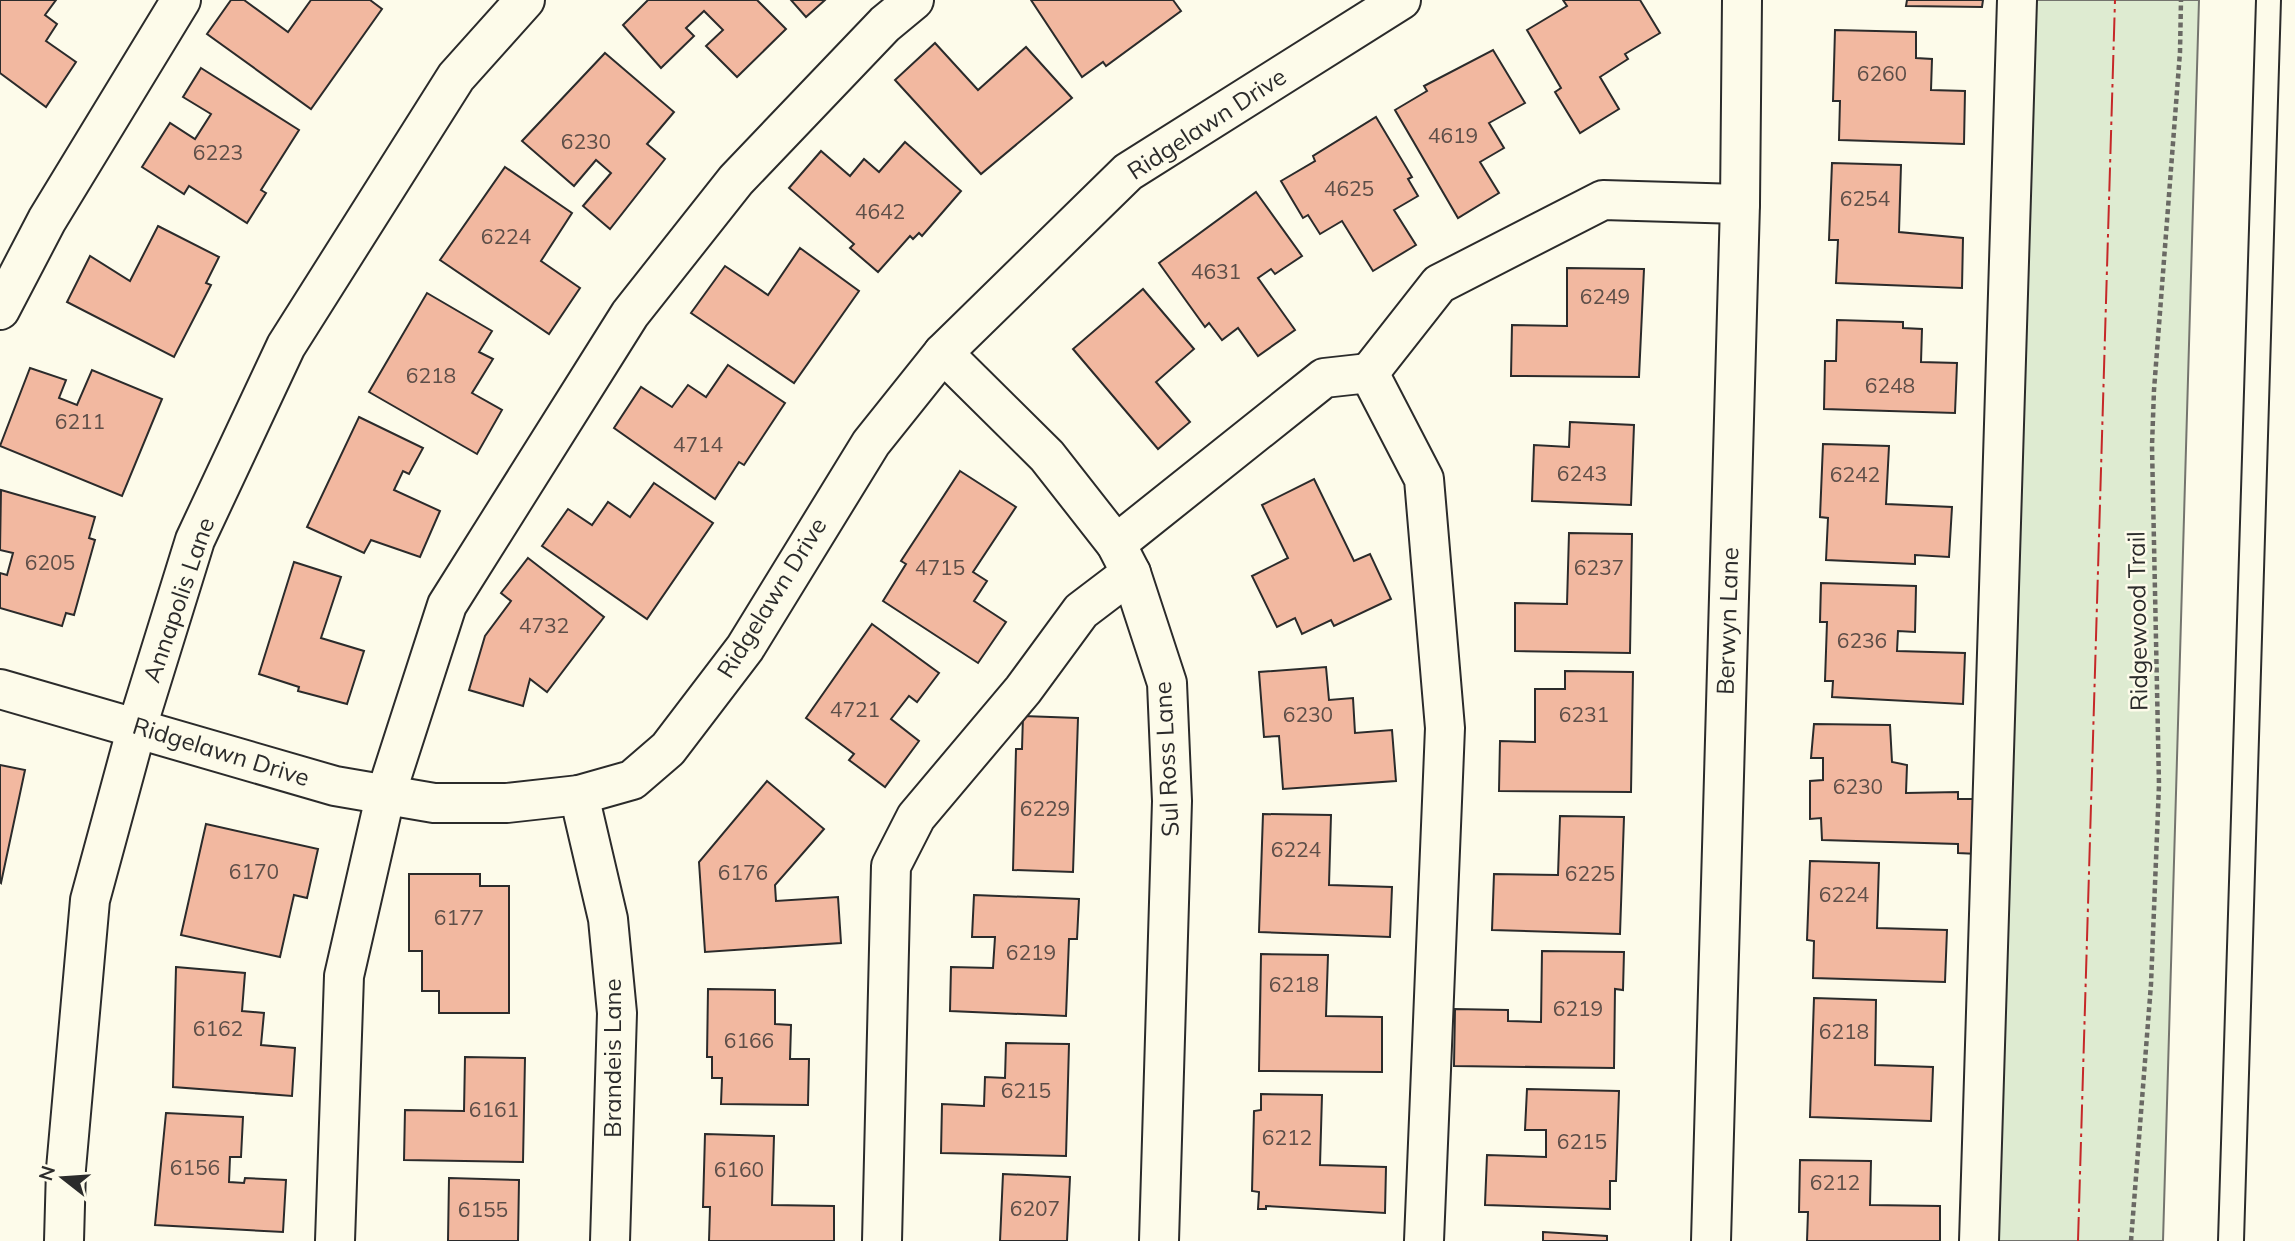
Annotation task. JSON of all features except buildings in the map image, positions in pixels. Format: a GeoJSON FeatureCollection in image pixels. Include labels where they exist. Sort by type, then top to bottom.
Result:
{"type":"FeatureCollection","features":[{"type":"Feature","properties":{"kind":"street"},"geometry":{"type":"LineString","coordinates":[[0,310],[47,220],[181,0]]}},
{"type":"Feature","properties":{"kind":"street","name":"Annapolis Lane"},"geometry":{"type":"LineString","coordinates":[[65,1241],[66,1168],[90,900],[137,727],[195,540],[286,346],[456,77],[525,0]]}},
{"type":"Feature","properties":{"kind":"street"},"geometry":{"type":"LineString","coordinates":[[335,1241],[344,976],[385,797],[447,605],[630,314],[736,180],[885,24],[914,0]]}},
{"type":"Feature","properties":{"kind":"street","name":"Ridgelawn Drive"},"geometry":{"type":"LineString","coordinates":[[0,689],[335,786],[385,797],[434,803],[507,803],[579,795],[632,780],[668,749],[745,648],[871,443],[943,353],[1128,172],[1401,0]]}},
{"type":"Feature","properties":{"kind":"street","name":"Berwyn Lane"},"geometry":{"type":"LineString","coordinates":[[1711,1241],[1740,204],[1742,0]]}},
{"type":"Feature","properties":{"kind":"street"},"geometry":{"type":"LineString","coordinates":[[1979,1241],[2017,0]]}},
{"type":"Feature","properties":{"kind":"street"},"geometry":{"type":"LineString","coordinates":[[882,1241],[891,866],[916,817],[1023,690],[1081,611],[1124,559],[1324,378],[1369,373],[1439,284],[1604,200],[1740,204]]}},
{"type":"Feature","properties":{"kind":"street","name":"Sul Ross Lane"},"geometry":{"type":"LineString","coordinates":[[943,353],[1046,456],[1124,559],[1167,683],[1172,788],[1159,1241]]}},
{"type":"Feature","properties":{"kind":"street"},"geometry":{"type":"LineString","coordinates":[[1369,373],[1424,480],[1445,728],[1424,1241]]}},
{"type":"Feature","properties":{"kind":"street","name":"Brandeis Lane"},"geometry":{"type":"LineString","coordinates":[[579,795],[608,919],[617,1013],[610,1241]]}},
{"type":"Feature","properties":{"kind":"path","name":"Ridgewood Trail"},"geometry":{"type":"LineString","coordinates":[[2131,1241],[2151,984],[2159,785],[2152,446],[2154,390],[2180,52],[2181,0]]}},
{"type":"Feature","properties":{"kind":"green space"},"geometry":{"type":"Polygon","coordinates":[[[2001,0],[2199,0],[2163,1241],[1964,1241],[2001,0]]]}},
{"type":"Feature","properties":{"kind":"tram line"},"geometry":{"type":"LineString","coordinates":[[2218,1241],[2256,0]]}},
{"type":"Feature","properties":{"kind":"tram line"},"geometry":{"type":"LineString","coordinates":[[2244,1241],[2281,0]]}},
{"type":"Feature","properties":{"kind":"power"},"geometry":{"type":"LineString","coordinates":[[2078,1241],[2115,0]]}}]}
